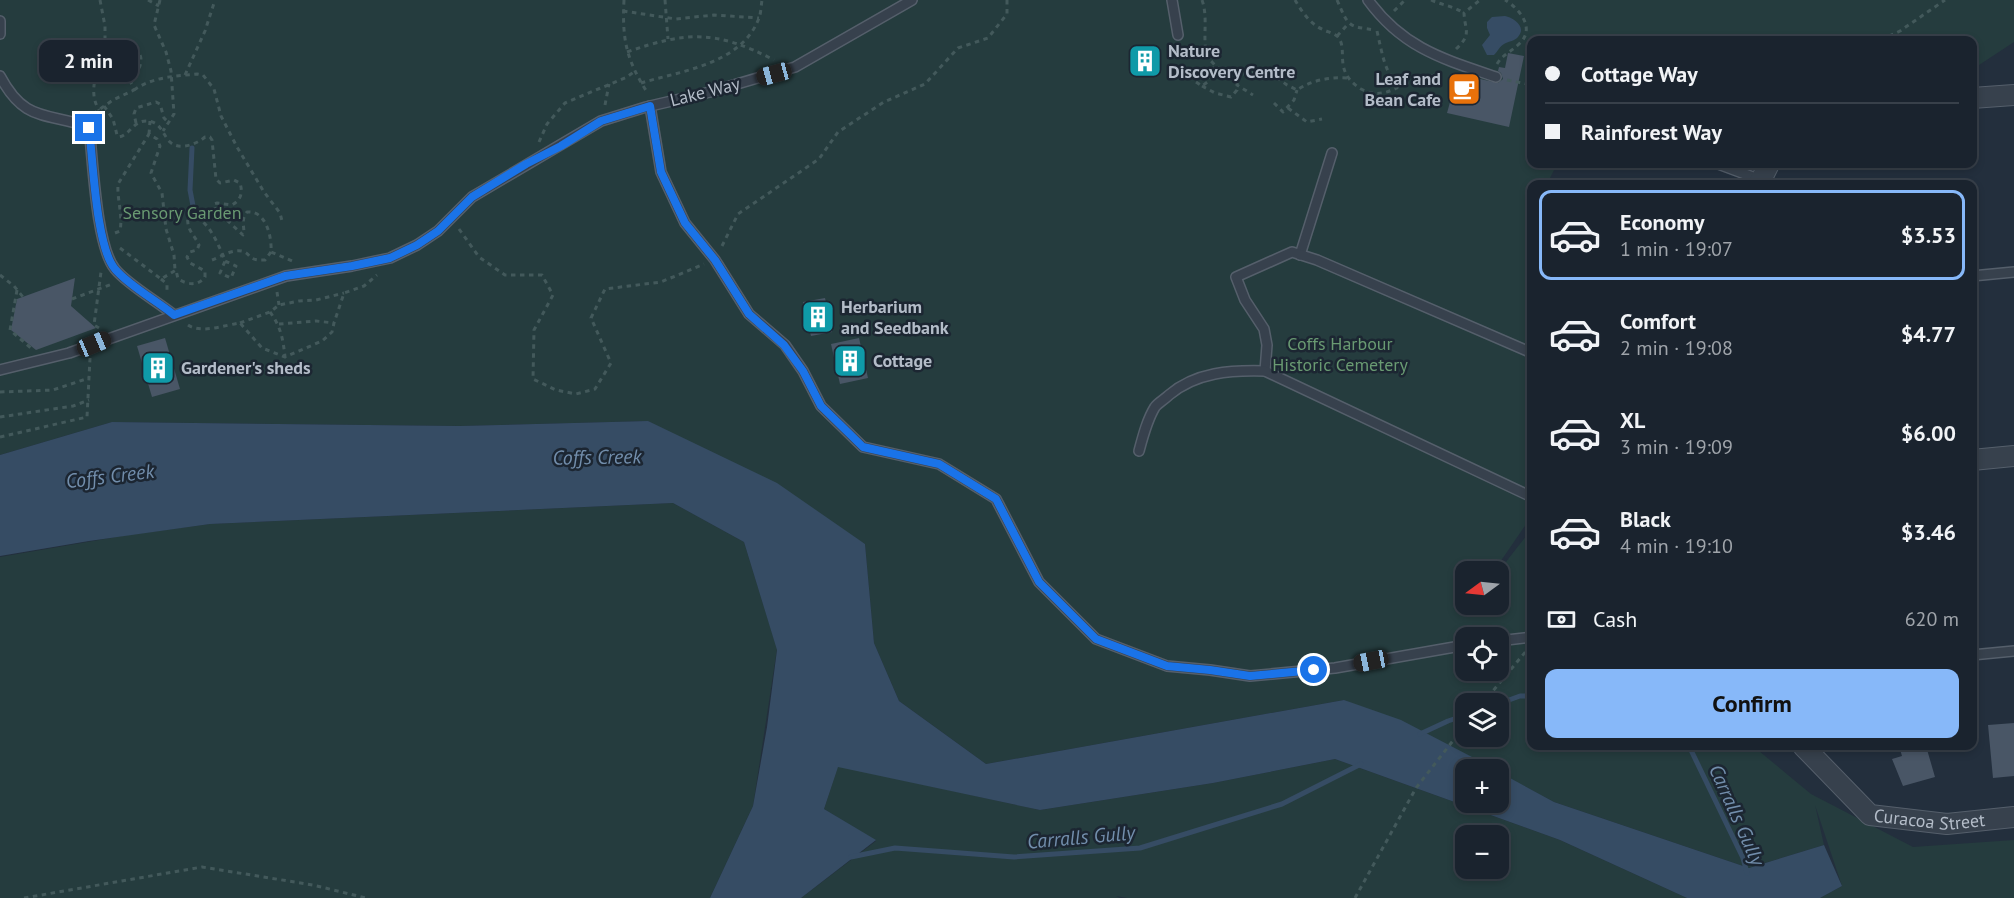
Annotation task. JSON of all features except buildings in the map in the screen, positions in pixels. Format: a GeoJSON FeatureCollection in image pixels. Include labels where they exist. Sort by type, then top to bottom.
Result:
{"type":"FeatureCollection","features":[{"type":"Feature","properties":{"kind":"street"},"geometry":{"type":"LineString","coordinates":[[1977,98],[2014,94]]}},
{"type":"Feature","properties":{"kind":"street"},"geometry":{"type":"LineString","coordinates":[[1977,460],[2014,456]]}},
{"type":"Feature","properties":{"kind":"street","name":"Curacoa Street"},"geometry":{"type":"LineString","coordinates":[[1807,750],[1870,815],[1947,824],[2014,818]]}},
{"type":"Feature","properties":{"kind":"lane","name":"Lake Way"},"geometry":{"type":"LineString","coordinates":[[0,370],[91,346],[263,282],[285,276],[390,258],[417,245],[452,219],[472,197],[601,121],[795,67],[912,0]]}},
{"type":"Feature","properties":{"kind":"lane"},"geometry":{"type":"LineString","coordinates":[[1172,0],[1178,35]]}},
{"type":"Feature","properties":{"kind":"lane"},"geometry":{"type":"LineString","coordinates":[[1368,0],[1386,22],[1422,49],[1444,60],[1493,76]]}},
{"type":"Feature","properties":{"kind":"lane"},"geometry":{"type":"LineString","coordinates":[[0,21],[0,34]]}},
{"type":"Feature","properties":{"kind":"lane"},"geometry":{"type":"LineString","coordinates":[[0,76],[28,111],[75,122],[89,128],[101,234],[112,265],[126,279],[174,315]]}},
{"type":"Feature","properties":{"kind":"lane"},"geometry":{"type":"LineString","coordinates":[[650,106],[661,172],[685,223],[715,260],[749,314],[784,345],[803,371],[821,406],[863,447],[939,464],[996,499],[1039,582],[1096,639],[1167,666],[1250,676],[1335,668],[1455,647]]}},
{"type":"Feature","properties":{"kind":"lane"},"geometry":{"type":"LineString","coordinates":[[1300,255],[1332,153]]}},
{"type":"Feature","properties":{"kind":"lane"},"geometry":{"type":"LineString","coordinates":[[1733,168],[1763,176]]}},
{"type":"Feature","properties":{"kind":"lane"},"geometry":{"type":"LineString","coordinates":[[1265,371],[1267,345],[1264,329],[1245,300],[1236,277],[1292,252],[1317,260],[1527,351]]}},
{"type":"Feature","properties":{"kind":"lane"},"geometry":{"type":"LineString","coordinates":[[1977,276],[2014,272]]}},
{"type":"Feature","properties":{"kind":"lane"},"geometry":{"type":"LineString","coordinates":[[1139,451],[1156,406],[1177,388],[1204,375],[1236,370],[1265,371],[1527,495]]}},
{"type":"Feature","properties":{"kind":"lane"},"geometry":{"type":"LineString","coordinates":[[1509,639],[1527,637]]}},
{"type":"Feature","properties":{"kind":"lane"},"geometry":{"type":"LineString","coordinates":[[1977,655],[2014,651]]}},
{"type":"Feature","properties":{"kind":"path"},"geometry":{"type":"LineString","coordinates":[[99,110],[95,101],[94,86],[105,39],[100,0]]}},
{"type":"Feature","properties":{"kind":"path"},"geometry":{"type":"LineString","coordinates":[[148,0],[159,6]]}},
{"type":"Feature","properties":{"kind":"path"},"geometry":{"type":"LineString","coordinates":[[160,0],[154,25],[166,52],[172,77],[174,114],[163,131]]}},
{"type":"Feature","properties":{"kind":"path"},"geometry":{"type":"LineString","coordinates":[[185,75],[205,31],[215,0]]}},
{"type":"Feature","properties":{"kind":"path"},"geometry":{"type":"LineString","coordinates":[[624,0],[623,32],[627,52],[648,95],[650,106]]}},
{"type":"Feature","properties":{"kind":"path"},"geometry":{"type":"LineString","coordinates":[[664,0],[668,39]]}},
{"type":"Feature","properties":{"kind":"path"},"geometry":{"type":"LineString","coordinates":[[641,83],[715,62],[741,44],[759,18],[762,0]]}},
{"type":"Feature","properties":{"kind":"path"},"geometry":{"type":"LineString","coordinates":[[1202,0],[1206,10],[1206,54],[1215,66],[1227,74],[1266,70],[1297,90]]}},
{"type":"Feature","properties":{"kind":"path"},"geometry":{"type":"LineString","coordinates":[[1295,0],[1308,19],[1322,30],[1337,36],[1341,43],[1347,78]]}},
{"type":"Feature","properties":{"kind":"path"},"geometry":{"type":"LineString","coordinates":[[1337,0],[1349,23],[1355,27],[1377,30],[1388,74],[1398,82],[1409,83],[1443,70]]}},
{"type":"Feature","properties":{"kind":"path"},"geometry":{"type":"LineString","coordinates":[[1431,0],[1464,12]]}},
{"type":"Feature","properties":{"kind":"path"},"geometry":{"type":"LineString","coordinates":[[1464,12],[1480,0]]}},
{"type":"Feature","properties":{"kind":"path"},"geometry":{"type":"LineString","coordinates":[[1505,0],[1523,19],[1526,29],[1525,38],[1503,56],[1493,76],[1527,84]]}},
{"type":"Feature","properties":{"kind":"path"},"geometry":{"type":"LineString","coordinates":[[1889,36],[1945,0]]}},
{"type":"Feature","properties":{"kind":"path"},"geometry":{"type":"LineString","coordinates":[[623,11],[676,19],[714,15],[759,18]]}},
{"type":"Feature","properties":{"kind":"path"},"geometry":{"type":"LineString","coordinates":[[1454,52],[1468,33],[1464,12]]}},
{"type":"Feature","properties":{"kind":"path"},"geometry":{"type":"LineString","coordinates":[[1337,36],[1349,23]]}},
{"type":"Feature","properties":{"kind":"path"},"geometry":{"type":"LineString","coordinates":[[627,52],[668,39],[717,37],[741,44],[795,67]]}},
{"type":"Feature","properties":{"kind":"path"},"geometry":{"type":"LineString","coordinates":[[105,39],[128,45],[137,50],[141,57],[141,63],[131,83],[134,90]]}},
{"type":"Feature","properties":{"kind":"path"},"geometry":{"type":"LineString","coordinates":[[1202,86],[1209,81],[1209,75],[1215,66]]}},
{"type":"Feature","properties":{"kind":"path"},"geometry":{"type":"LineString","coordinates":[[537,146],[547,124],[565,103],[635,72]]}},
{"type":"Feature","properties":{"kind":"path"},"geometry":{"type":"LineString","coordinates":[[1196,82],[1215,93],[1231,97],[1237,90],[1238,74]]}},
{"type":"Feature","properties":{"kind":"path"},"geometry":{"type":"LineString","coordinates":[[212,260],[241,251],[255,261],[265,260],[272,252],[266,226],[257,213],[247,212],[244,215],[243,235],[215,209],[214,204],[216,203],[232,206],[240,199],[242,189],[240,183],[234,180],[220,183],[216,180],[210,137],[205,137],[196,144],[176,145],[171,142],[160,126],[150,121],[136,123],[126,135],[119,137],[111,113],[104,106],[150,82],[185,75],[203,75],[214,89],[221,116],[237,147],[264,192],[280,213],[282,221]]}},
{"type":"Feature","properties":{"kind":"path"},"geometry":{"type":"LineString","coordinates":[[1274,103],[1283,112],[1294,100],[1297,90],[1321,79],[1347,78],[1364,90],[1378,94],[1384,94],[1397,88],[1398,82]]}},
{"type":"Feature","properties":{"kind":"path"},"geometry":{"type":"LineString","coordinates":[[1237,85],[1253,95]]}},
{"type":"Feature","properties":{"kind":"path"},"geometry":{"type":"LineString","coordinates":[[136,123],[134,111],[136,108],[156,102],[160,104],[164,118],[169,123]]}},
{"type":"Feature","properties":{"kind":"path"},"geometry":{"type":"LineString","coordinates":[[1288,108],[1307,122],[1322,119]]}},
{"type":"Feature","properties":{"kind":"path"},"geometry":{"type":"LineString","coordinates":[[101,234],[118,233],[121,228],[118,184],[149,134],[150,121]]}},
{"type":"Feature","properties":{"kind":"path"},"geometry":{"type":"LineString","coordinates":[[149,134],[157,139],[160,146],[151,173],[162,193],[166,229],[178,279],[195,284],[205,277],[205,271],[190,263],[187,257],[190,252],[197,250],[199,245],[190,234],[188,216],[191,214],[206,223],[225,261],[236,266],[231,278],[220,273],[225,261]]}},
{"type":"Feature","properties":{"kind":"path"},"geometry":{"type":"LineString","coordinates":[[113,233],[115,239]]}},
{"type":"Feature","properties":{"kind":"path"},"geometry":{"type":"LineString","coordinates":[[116,245],[161,279],[176,270]]}},
{"type":"Feature","properties":{"kind":"path"},"geometry":{"type":"LineString","coordinates":[[272,252],[314,271]]}},
{"type":"Feature","properties":{"kind":"path"},"geometry":{"type":"LineString","coordinates":[[174,315],[192,328],[201,330],[240,323],[270,312],[279,305],[316,300],[364,286],[381,270]]}},
{"type":"Feature","properties":{"kind":"path"},"geometry":{"type":"LineString","coordinates":[[0,275],[23,297]]}},
{"type":"Feature","properties":{"kind":"path"},"geometry":{"type":"LineString","coordinates":[[72,299],[126,279]]}},
{"type":"Feature","properties":{"kind":"path"},"geometry":{"type":"LineString","coordinates":[[99,289],[94,325],[99,328]]}},
{"type":"Feature","properties":{"kind":"path"},"geometry":{"type":"LineString","coordinates":[[17,290],[10,330],[35,351]]}},
{"type":"Feature","properties":{"kind":"path"},"geometry":{"type":"LineString","coordinates":[[240,323],[262,348],[285,357],[322,341],[332,332],[344,293]]}},
{"type":"Feature","properties":{"kind":"path"},"geometry":{"type":"LineString","coordinates":[[270,312],[279,324],[285,357]]}},
{"type":"Feature","properties":{"kind":"path"},"geometry":{"type":"LineString","coordinates":[[279,324],[316,321],[334,323]]}},
{"type":"Feature","properties":{"kind":"path"},"geometry":{"type":"LineString","coordinates":[[0,437],[87,417],[91,346]]}},
{"type":"Feature","properties":{"kind":"path"},"geometry":{"type":"LineString","coordinates":[[0,393],[53,390],[90,378]]}},
{"type":"Feature","properties":{"kind":"path"},"geometry":{"type":"LineString","coordinates":[[0,417],[73,405],[89,400]]}},
{"type":"Feature","properties":{"kind":"path"},"geometry":{"type":"LineString","coordinates":[[1491,693],[1527,650]]}},
{"type":"Feature","properties":{"kind":"path"},"geometry":{"type":"LineString","coordinates":[[1355,898],[1416,788],[1455,738]]}},
{"type":"Feature","properties":{"kind":"path"},"geometry":{"type":"LineString","coordinates":[[24,898],[202,867],[313,885],[366,898]]}},
{"type":"Feature","properties":{"kind":"green space"},"geometry":{"type":"Polygon","coordinates":[[[0,0],[2014,0],[2014,42],[1977,66],[1977,36],[1527,36],[1527,168],[1555,168],[1549,180],[1527,180],[1527,523],[1501,561],[1455,561],[1455,615],[1509,615],[1509,561],[1507,561],[1527,535],[1527,750],[1758,750],[1811,794],[1913,847],[2014,840],[2014,898],[1820,898],[1842,886],[1815,805],[1824,845],[1749,868],[1554,802],[1509,778],[1509,759],[1471,759],[1344,700],[986,764],[899,701],[874,643],[865,544],[648,421],[459,426],[112,422],[0,455],[0,0]]]}},
{"type":"Feature","properties":{"kind":"green space"},"geometry":{"type":"Polygon","coordinates":[[[673,503],[744,542],[777,649],[753,806],[710,898],[0,898],[0,557],[128,535],[210,524],[673,503]]]}},
{"type":"Feature","properties":{"kind":"green space"},"geometry":{"type":"Polygon","coordinates":[[[1335,759],[1455,802],[1455,813],[1485,813],[1560,840],[1687,898],[1127,898],[1116,896],[1120,898],[801,898],[876,841],[824,809],[838,766],[1040,810],[1213,783],[1335,759]]]}},
{"type":"Feature","properties":{"kind":"water"},"geometry":{"type":"Polygon","coordinates":[[[1505,16],[1520,26],[1520,33],[1518,37],[1503,45],[1494,55],[1487,55],[1482,45],[1490,35],[1487,22],[1492,17],[1505,16]]]}},
{"type":"Feature","properties":{"kind":"water","name":"Coffs Creek"},"geometry":{"type":"Polygon","coordinates":[[[648,421],[777,483],[865,544],[874,643],[899,701],[986,764],[1344,700],[1401,720],[1476,759],[1455,759],[1455,802],[1335,759],[1213,783],[1040,810],[838,767],[824,809],[876,840],[801,898],[710,898],[753,806],[767,727],[777,650],[744,542],[673,503],[210,524],[0,556],[0,455],[112,422],[459,426],[648,421]]]}},
{"type":"Feature","properties":{"kind":"water"},"geometry":{"type":"Polygon","coordinates":[[[1509,777],[1554,802],[1749,868],[1824,845],[1842,886],[1820,898],[1687,898],[1560,840],[1485,813],[1509,813],[1509,777]]]}},
{"type":"Feature","properties":{"kind":"waterway"},"geometry":{"type":"LineString","coordinates":[[192,148],[190,190],[194,211]]}},
{"type":"Feature","properties":{"kind":"waterway","name":"Carralls Gully"},"geometry":{"type":"LineString","coordinates":[[1509,700],[1527,696]]}},
{"type":"Feature","properties":{"kind":"waterway","name":"Carralls Gully"},"geometry":{"type":"LineString","coordinates":[[1420,734],[1455,719]]}},
{"type":"Feature","properties":{"kind":"waterway","name":"Carralls Gully"},"geometry":{"type":"LineString","coordinates":[[1691,750],[1743,858],[1747,873]]}},
{"type":"Feature","properties":{"kind":"waterway","name":"Carralls Gully"},"geometry":{"type":"LineString","coordinates":[[851,857],[895,848],[1014,857],[1140,848],[1282,804],[1361,764]]}},
{"type":"Feature","properties":{"kind":"place","name":"Nature Discovery Centre"},"geometry":{"type":"Point","coordinates":[1145,61]}},
{"type":"Feature","properties":{"kind":"place","name":"Leaf and Bean Cafe"},"geometry":{"type":"Point","coordinates":[1464,89]}},
{"type":"Feature","properties":{"kind":"place","name":"Herbarium and Seedbank"},"geometry":{"type":"Point","coordinates":[818,317]}},
{"type":"Feature","properties":{"kind":"place","name":"Cottage"},"geometry":{"type":"Point","coordinates":[850,361]}},
{"type":"Feature","properties":{"kind":"place","name":"Gardener's sheds"},"geometry":{"type":"Point","coordinates":[158,368]}},
{"type":"Feature","properties":{"kind":"route"},"geometry":{"type":"LineString","coordinates":[[89,128],[100,231],[109,260],[114,269],[174,315],[285,276],[390,258],[417,245],[438,231],[472,197],[561,146],[583,130],[601,121],[650,106],[661,172],[685,223],[715,260],[749,314],[784,345],[803,371],[821,406],[863,447],[939,464],[996,499],[1039,582],[1096,639],[1167,666],[1250,676],[1314,670]]}},
{"type":"Feature","properties":{"kind":"park label","name":"Sensory Garden"},"geometry":{"type":"Point","coordinates":[182,213]}},
{"type":"Feature","properties":{"kind":"park label","name":"Coffs Harbour Historic Cemetery"},"geometry":{"type":"Point","coordinates":[1340,354]}}]}
